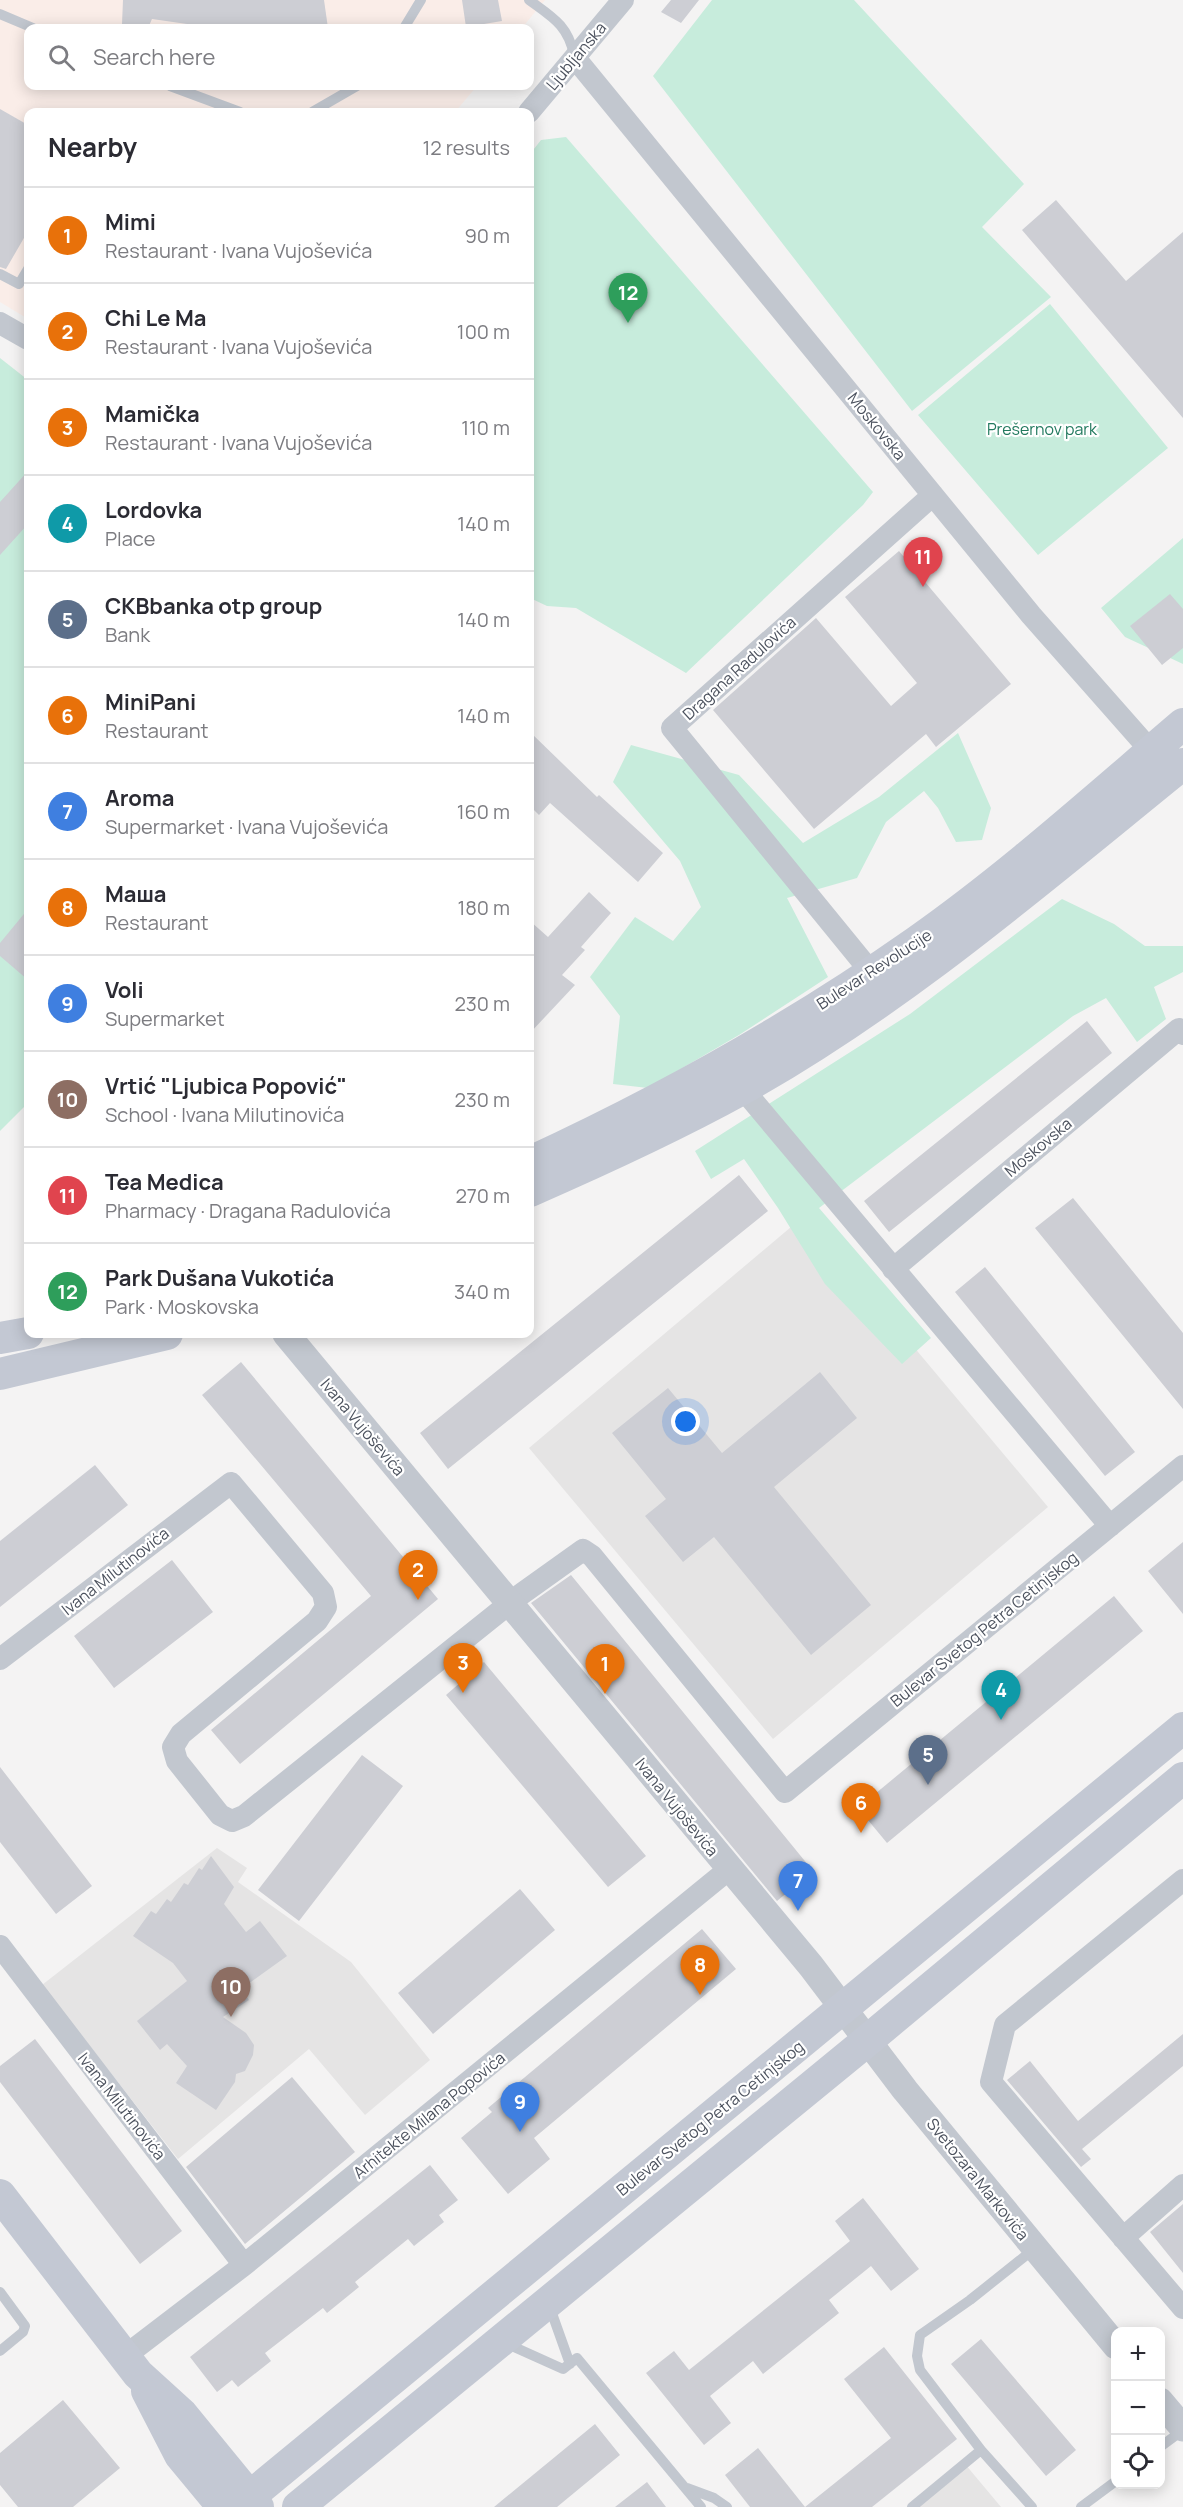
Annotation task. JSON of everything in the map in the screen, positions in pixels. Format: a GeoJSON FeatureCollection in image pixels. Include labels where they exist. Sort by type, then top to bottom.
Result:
{"type":"FeatureCollection","features":[{"type":"Feature","properties":{"kind":"main road","name":"Bulevar Revolucije"},"geometry":{"type":"LineString","coordinates":[[534,1189],[618,1152],[742,1089],[853,1018],[953,949],[1172,770],[1183,724]]}},
{"type":"Feature","properties":{"kind":"main road","name":"Bulevar Revolucije"},"geometry":{"type":"LineString","coordinates":[[534,1156],[689,1082],[769,1036],[871,972],[955,914],[1052,836],[1172,770]]}},
{"type":"Feature","properties":{"kind":"main road"},"geometry":{"type":"LineString","coordinates":[[0,1338],[24,1334]]}},
{"type":"Feature","properties":{"kind":"main road"},"geometry":{"type":"LineString","coordinates":[[0,1374],[150,1338]]}},
{"type":"Feature","properties":{"kind":"main road","name":"Bulevar Svetog Petra Cetinjskog"},"geometry":{"type":"LineString","coordinates":[[242,2504],[1183,1728]]}},
{"type":"Feature","properties":{"kind":"main road"},"geometry":{"type":"LineString","coordinates":[[298,2507],[868,2040],[1183,1778]]}},
{"type":"Feature","properties":{"kind":"main road"},"geometry":{"type":"LineString","coordinates":[[0,2195],[132,2365],[180,2455],[242,2504]]}},
{"type":"Feature","properties":{"kind":"street","name":"Ljubljanska"},"geometry":{"type":"LineString","coordinates":[[532,108],[623,0]]}},
{"type":"Feature","properties":{"kind":"street","name":"Moskovska"},"geometry":{"type":"LineString","coordinates":[[575,58],[1031,615],[1172,770]]}},
{"type":"Feature","properties":{"kind":"street"},"geometry":{"type":"LineString","coordinates":[[0,323],[24,337]]}},
{"type":"Feature","properties":{"kind":"street","name":"Dragana Radulovića"},"geometry":{"type":"LineString","coordinates":[[871,972],[672,728],[933,495]]}},
{"type":"Feature","properties":{"kind":"street","name":"Moskovska"},"geometry":{"type":"LineString","coordinates":[[893,1269],[1179,1029],[1183,1034]]}},
{"type":"Feature","properties":{"kind":"street"},"geometry":{"type":"LineString","coordinates":[[742,1089],[1110,1526]]}},
{"type":"Feature","properties":{"kind":"street","name":"Ivana Vujoševića"},"geometry":{"type":"LineString","coordinates":[[289,1338],[844,2008]]}},
{"type":"Feature","properties":{"kind":"street","name":"Bulevar Svetog Petra Cetinjskog"},"geometry":{"type":"LineString","coordinates":[[510,1604],[578,1552],[583,1550],[588,1552],[785,1792],[1183,1466]]}},
{"type":"Feature","properties":{"kind":"street","name":"Ivana Milutinovića"},"geometry":{"type":"LineString","coordinates":[[0,1659],[231,1483],[323,1593],[326,1607],[317,1621],[181,1734],[173,1747],[177,1761],[220,1815],[232,1821],[244,1816],[510,1604]]}},
{"type":"Feature","properties":{"kind":"street","name":"Arhitekte Milana Popovića"},"geometry":{"type":"LineString","coordinates":[[132,2365],[244,2265],[728,1870]]}},
{"type":"Feature","properties":{"kind":"street"},"geometry":{"type":"LineString","coordinates":[[1183,1880],[1005,2025],[991,2082],[1183,2308]]}},
{"type":"Feature","properties":{"kind":"street","name":"Ivana Milutinovića"},"geometry":{"type":"LineString","coordinates":[[0,1946],[244,2265]]}},
{"type":"Feature","properties":{"kind":"street","name":"Svetozara Markovića"},"geometry":{"type":"LineString","coordinates":[[844,2008],[905,2090],[1111,2340]]}},
{"type":"Feature","properties":{"kind":"street"},"geometry":{"type":"LineString","coordinates":[[1123,2238],[1183,2186]]}},
{"type":"Feature","properties":{"kind":"street"},"geometry":{"type":"LineString","coordinates":[[1165,2406],[1183,2429]]}},
{"type":"Feature","properties":{"kind":"lane"},"geometry":{"type":"LineString","coordinates":[[406,24],[421,0]]}},
{"type":"Feature","properties":{"kind":"lane"},"geometry":{"type":"LineString","coordinates":[[529,0],[563,26],[572,44],[575,58]]}},
{"type":"Feature","properties":{"kind":"lane"},"geometry":{"type":"LineString","coordinates":[[0,14],[24,24]]}},
{"type":"Feature","properties":{"kind":"lane"},"geometry":{"type":"LineString","coordinates":[[181,90],[230,108]]}},
{"type":"Feature","properties":{"kind":"lane"},"geometry":{"type":"LineString","coordinates":[[203,90],[206,99]]}},
{"type":"Feature","properties":{"kind":"lane"},"geometry":{"type":"LineString","coordinates":[[319,108],[350,90]]}},
{"type":"Feature","properties":{"kind":"lane"},"geometry":{"type":"LineString","coordinates":[[0,274],[19,285],[24,276]]}},
{"type":"Feature","properties":{"kind":"lane"},"geometry":{"type":"LineString","coordinates":[[1032,2507],[981,2450],[920,2370],[917,2356],[920,2335],[970,2300],[1035,2249]]}},
{"type":"Feature","properties":{"kind":"lane"},"geometry":{"type":"LineString","coordinates":[[0,2292],[25,2326],[23,2332],[0,2351]]}},
{"type":"Feature","properties":{"kind":"lane"},"geometry":{"type":"LineString","coordinates":[[547,2302],[567,2366]]}},
{"type":"Feature","properties":{"kind":"lane"},"geometry":{"type":"LineString","coordinates":[[500,2340],[567,2366]]}},
{"type":"Feature","properties":{"kind":"lane"},"geometry":{"type":"LineString","coordinates":[[567,2366],[577,2358],[702,2507]]}},
{"type":"Feature","properties":{"kind":"lane"},"geometry":{"type":"LineString","coordinates":[[1165,2444],[1183,2429]]}},
{"type":"Feature","properties":{"kind":"lane"},"geometry":{"type":"LineString","coordinates":[[912,2507],[981,2450]]}},
{"type":"Feature","properties":{"kind":"lane"},"geometry":{"type":"LineString","coordinates":[[1081,2507],[1111,2485]]}},
{"type":"Feature","properties":{"kind":"lane"},"geometry":{"type":"LineString","coordinates":[[685,2487],[714,2498],[727,2507]]}},
{"type":"Feature","properties":{"kind":"shaded area"},"geometry":{"type":"Polygon","coordinates":[[[0,0],[545,0],[525,24],[24,24],[24,90],[474,90],[458,108],[24,108],[24,317],[0,302],[0,0]]]}},
{"type":"Feature","properties":{"kind":"shaded area"},"geometry":{"type":"Polygon","coordinates":[[[804,1216],[1048,1507],[773,1739],[529,1448],[804,1216]]]}},
{"type":"Feature","properties":{"kind":"shaded area"},"geometry":{"type":"Polygon","coordinates":[[[217,1848],[247,1868],[238,1882],[351,1962],[430,2060],[365,2115],[309,2049],[178,2159],[42,1985],[217,1848]]]}},
{"type":"Feature","properties":{"kind":"shaded area"},"geometry":{"type":"Polygon","coordinates":[[[965,2464],[1001,2507],[913,2507],[965,2464]]]}},
{"type":"Feature","properties":{"kind":"green space"},"geometry":{"type":"Polygon","coordinates":[[[712,0],[854,0],[1024,184],[982,227],[1051,297],[912,411],[653,76],[712,0]]]}},
{"type":"Feature","properties":{"kind":"green space"},"geometry":{"type":"Polygon","coordinates":[[[566,137],[873,492],[863,505],[686,673],[576,608],[547,606],[534,600],[534,149],[541,140],[566,137]]]}},
{"type":"Feature","properties":{"kind":"green space","name":"Prešernov park"},"geometry":{"type":"Polygon","coordinates":[[[1050,304],[1168,448],[1038,555],[918,415],[1050,304]]]}},
{"type":"Feature","properties":{"kind":"green space"},"geometry":{"type":"Polygon","coordinates":[[[0,358],[24,377],[24,1107],[0,1131],[0,358]]]}},
{"type":"Feature","properties":{"kind":"green space"},"geometry":{"type":"Polygon","coordinates":[[[1183,538],[1183,664],[1125,637],[1101,608],[1183,538]]]}},
{"type":"Feature","properties":{"kind":"green space"},"geometry":{"type":"Polygon","coordinates":[[[958,733],[991,808],[982,840],[956,842],[938,808],[924,791],[886,822],[857,878],[787,898],[828,977],[739,1035],[648,1088],[613,1084],[620,1016],[590,977],[635,917],[673,941],[701,907],[680,861],[613,782],[631,745],[739,775],[803,843],[879,797],[958,733]]]}},
{"type":"Feature","properties":{"kind":"green space"},"geometry":{"type":"Polygon","coordinates":[[[1062,899],[1114,924],[1145,946],[1183,946],[1183,972],[1154,987],[1166,1019],[1137,1042],[1106,998],[1073,1016],[819,1208],[931,1338],[902,1364],[825,1284],[778,1208],[744,1159],[711,1179],[695,1151],[910,1014],[1062,899]]]}},
{"type":"Feature","properties":{"kind":"building"},"geometry":{"type":"Polygon","coordinates":[[[123,0],[324,0],[327,24],[187,24],[152,19],[150,24],[122,24],[123,0]]]}},
{"type":"Feature","properties":{"kind":"building"},"geometry":{"type":"Polygon","coordinates":[[[462,0],[498,0],[502,21],[466,24],[462,0]]]}},
{"type":"Feature","properties":{"kind":"building"},"geometry":{"type":"Polygon","coordinates":[[[671,0],[699,0],[681,23],[661,12],[671,0]]]}},
{"type":"Feature","properties":{"kind":"building"},"geometry":{"type":"Polygon","coordinates":[[[0,109],[24,123],[24,238],[6,269],[0,267],[0,109]]]}},
{"type":"Feature","properties":{"kind":"building"},"geometry":{"type":"Polygon","coordinates":[[[1056,200],[1126,281],[1183,232],[1183,418],[1022,230],[1056,200]]]}},
{"type":"Feature","properties":{"kind":"building"},"geometry":{"type":"Polygon","coordinates":[[[24,475],[24,528],[0,555],[0,502],[24,475]]]}},
{"type":"Feature","properties":{"kind":"building"},"geometry":{"type":"Polygon","coordinates":[[[899,551],[1011,684],[936,747],[926,734],[814,829],[713,710],[816,618],[891,706],[917,683],[845,597],[899,551]]]}},
{"type":"Feature","properties":{"kind":"building"},"geometry":{"type":"Polygon","coordinates":[[[1170,594],[1183,609],[1183,648],[1162,665],[1130,626],[1170,594]]]}},
{"type":"Feature","properties":{"kind":"building"},"geometry":{"type":"Polygon","coordinates":[[[534,736],[597,797],[599,795],[663,853],[638,882],[550,803],[539,815],[534,810],[534,736]]]}},
{"type":"Feature","properties":{"kind":"building"},"geometry":{"type":"Polygon","coordinates":[[[589,892],[611,913],[581,947],[585,950],[562,975],[575,985],[534,1029],[534,925],[548,937],[589,892]]]}},
{"type":"Feature","properties":{"kind":"building"},"geometry":{"type":"Polygon","coordinates":[[[24,914],[24,977],[0,956],[0,943],[24,914]]]}},
{"type":"Feature","properties":{"kind":"building"},"geometry":{"type":"Polygon","coordinates":[[[1087,1021],[1112,1053],[889,1232],[864,1201],[1087,1021]]]}},
{"type":"Feature","properties":{"kind":"building"},"geometry":{"type":"Polygon","coordinates":[[[739,1175],[768,1211],[448,1469],[420,1433],[739,1175]]]}},
{"type":"Feature","properties":{"kind":"building"},"geometry":{"type":"Polygon","coordinates":[[[1073,1198],[1183,1333],[1183,1409],[1035,1228],[1073,1198]]]}},
{"type":"Feature","properties":{"kind":"building"},"geometry":{"type":"Polygon","coordinates":[[[985,1267],[1135,1452],[1105,1476],[955,1292],[985,1267]]]}},
{"type":"Feature","properties":{"kind":"building"},"geometry":{"type":"Polygon","coordinates":[[[241,1362],[438,1599],[240,1764],[211,1730],[371,1596],[202,1395],[241,1362]]]}},
{"type":"Feature","properties":{"kind":"building"},"geometry":{"type":"Polygon","coordinates":[[[820,1372],[857,1418],[774,1487],[871,1605],[811,1655],[714,1537],[683,1562],[645,1516],[666,1499],[612,1433],[668,1388],[722,1453],[820,1372]]]}},
{"type":"Feature","properties":{"kind":"building"},"geometry":{"type":"Polygon","coordinates":[[[95,1465],[128,1505],[0,1607],[0,1541],[95,1465]]]}},
{"type":"Feature","properties":{"kind":"building"},"geometry":{"type":"Polygon","coordinates":[[[1183,1542],[1183,1614],[1148,1571],[1183,1542]]]}},
{"type":"Feature","properties":{"kind":"building"},"geometry":{"type":"Polygon","coordinates":[[[172,1560],[213,1612],[114,1688],[74,1636],[172,1560]]]}},
{"type":"Feature","properties":{"kind":"building"},"geometry":{"type":"Polygon","coordinates":[[[571,1575],[813,1871],[777,1901],[531,1603],[571,1575]]]}},
{"type":"Feature","properties":{"kind":"building"},"geometry":{"type":"Polygon","coordinates":[[[1114,1596],[1143,1631],[887,1843],[858,1808],[1114,1596]]]}},
{"type":"Feature","properties":{"kind":"building"},"geometry":{"type":"Polygon","coordinates":[[[484,1662],[646,1856],[608,1887],[446,1695],[484,1662]]]}},
{"type":"Feature","properties":{"kind":"building"},"geometry":{"type":"Polygon","coordinates":[[[362,1755],[403,1786],[299,1921],[258,1890],[362,1755]]]}},
{"type":"Feature","properties":{"kind":"building"},"geometry":{"type":"Polygon","coordinates":[[[0,1767],[92,1886],[56,1914],[0,1842],[0,1767]]]}},
{"type":"Feature","properties":{"kind":"building"},"geometry":{"type":"Polygon","coordinates":[[[211,1856],[234,1887],[224,1904],[246,1932],[260,1921],[287,1956],[241,1989],[249,2000],[223,2017],[246,2033],[254,2045],[253,2055],[245,2071],[236,2074],[235,2082],[216,2110],[176,2083],[187,2066],[167,2044],[160,2050],[137,2021],[187,1981],[173,1963],[133,1936],[151,1911],[156,1914],[167,1899],[171,1902],[184,1883],[188,1885],[199,1868],[202,1870],[211,1856]]]}},
{"type":"Feature","properties":{"kind":"building"},"geometry":{"type":"Polygon","coordinates":[[[520,1889],[555,1930],[433,2034],[398,1993],[520,1889]]]}},
{"type":"Feature","properties":{"kind":"building"},"geometry":{"type":"Polygon","coordinates":[[[702,1929],[736,1969],[534,2138],[550,2159],[508,2194],[461,2138],[492,2112],[488,2108],[702,1929]]]}},
{"type":"Feature","properties":{"kind":"building"},"geometry":{"type":"Polygon","coordinates":[[[1183,2034],[1183,2066],[1082,2149],[1091,2159],[1081,2167],[1007,2080],[1030,2061],[1078,2121],[1183,2034]]]}},
{"type":"Feature","properties":{"kind":"building"},"geometry":{"type":"Polygon","coordinates":[[[35,2039],[182,2231],[140,2264],[0,2082],[0,2066],[35,2039]]]}},
{"type":"Feature","properties":{"kind":"building"},"geometry":{"type":"Polygon","coordinates":[[[292,2077],[355,2152],[245,2244],[186,2167],[292,2077]]]}},
{"type":"Feature","properties":{"kind":"building"},"geometry":{"type":"Polygon","coordinates":[[[430,2165],[458,2200],[439,2215],[444,2222],[414,2246],[408,2239],[355,2282],[359,2287],[327,2313],[323,2308],[265,2353],[271,2361],[238,2387],[232,2380],[217,2392],[190,2357],[430,2165]]]}},
{"type":"Feature","properties":{"kind":"building"},"geometry":{"type":"Polygon","coordinates":[[[863,2198],[919,2269],[891,2291],[871,2266],[829,2300],[839,2313],[763,2374],[753,2361],[710,2396],[731,2423],[704,2445],[646,2373],[674,2351],[689,2370],[850,2241],[835,2221],[863,2198]]]}},
{"type":"Feature","properties":{"kind":"building"},"geometry":{"type":"Polygon","coordinates":[[[1183,2204],[1183,2273],[1150,2232],[1183,2204]]]}},
{"type":"Feature","properties":{"kind":"building"},"geometry":{"type":"Polygon","coordinates":[[[981,2339],[1076,2450],[1046,2476],[951,2364],[981,2339]]]}},
{"type":"Feature","properties":{"kind":"building"},"geometry":{"type":"Polygon","coordinates":[[[884,2347],[957,2439],[872,2507],[805,2507],[891,2438],[844,2379],[884,2347]]]}},
{"type":"Feature","properties":{"kind":"building"},"geometry":{"type":"Polygon","coordinates":[[[63,2400],[120,2468],[73,2507],[18,2507],[0,2485],[0,2453],[63,2400]]]}},
{"type":"Feature","properties":{"kind":"building"},"geometry":{"type":"Polygon","coordinates":[[[595,2424],[620,2455],[557,2507],[494,2507],[595,2424]]]}},
{"type":"Feature","properties":{"kind":"building"},"geometry":{"type":"Polygon","coordinates":[[[758,2448],[805,2507],[750,2507],[725,2475],[758,2448]]]}},
{"type":"Feature","properties":{"kind":"building"},"geometry":{"type":"Polygon","coordinates":[[[647,2482],[666,2507],[615,2507],[647,2482]]]}},
{"type":"Feature","properties":{"kind":"place","name":"Park Dušana Vukotića"},"geometry":{"type":"Point","coordinates":[628,323]}},
{"type":"Feature","properties":{"kind":"place","name":"Tea Medica"},"geometry":{"type":"Point","coordinates":[923,587]}},
{"type":"Feature","properties":{"kind":"place","name":"Chi Le Ma"},"geometry":{"type":"Point","coordinates":[418,1600]}},
{"type":"Feature","properties":{"kind":"place","name":"Mamička"},"geometry":{"type":"Point","coordinates":[463,1693]}},
{"type":"Feature","properties":{"kind":"place","name":"Mimi"},"geometry":{"type":"Point","coordinates":[605,1694]}},
{"type":"Feature","properties":{"kind":"place","name":"Lordovka"},"geometry":{"type":"Point","coordinates":[1001,1720]}},
{"type":"Feature","properties":{"kind":"place","name":"CKBbanka otp group"},"geometry":{"type":"Point","coordinates":[928,1785]}},
{"type":"Feature","properties":{"kind":"place","name":"MiniPani"},"geometry":{"type":"Point","coordinates":[861,1833]}},
{"type":"Feature","properties":{"kind":"place","name":"Aroma"},"geometry":{"type":"Point","coordinates":[798,1911]}},
{"type":"Feature","properties":{"kind":"place","name":"Маша"},"geometry":{"type":"Point","coordinates":[700,1995]}},
{"type":"Feature","properties":{"kind":"place","name":"Vrtić \"Ljubica Popović\""},"geometry":{"type":"Point","coordinates":[231,2017]}},
{"type":"Feature","properties":{"kind":"place","name":"Voli"},"geometry":{"type":"Point","coordinates":[520,2132]}}]}
